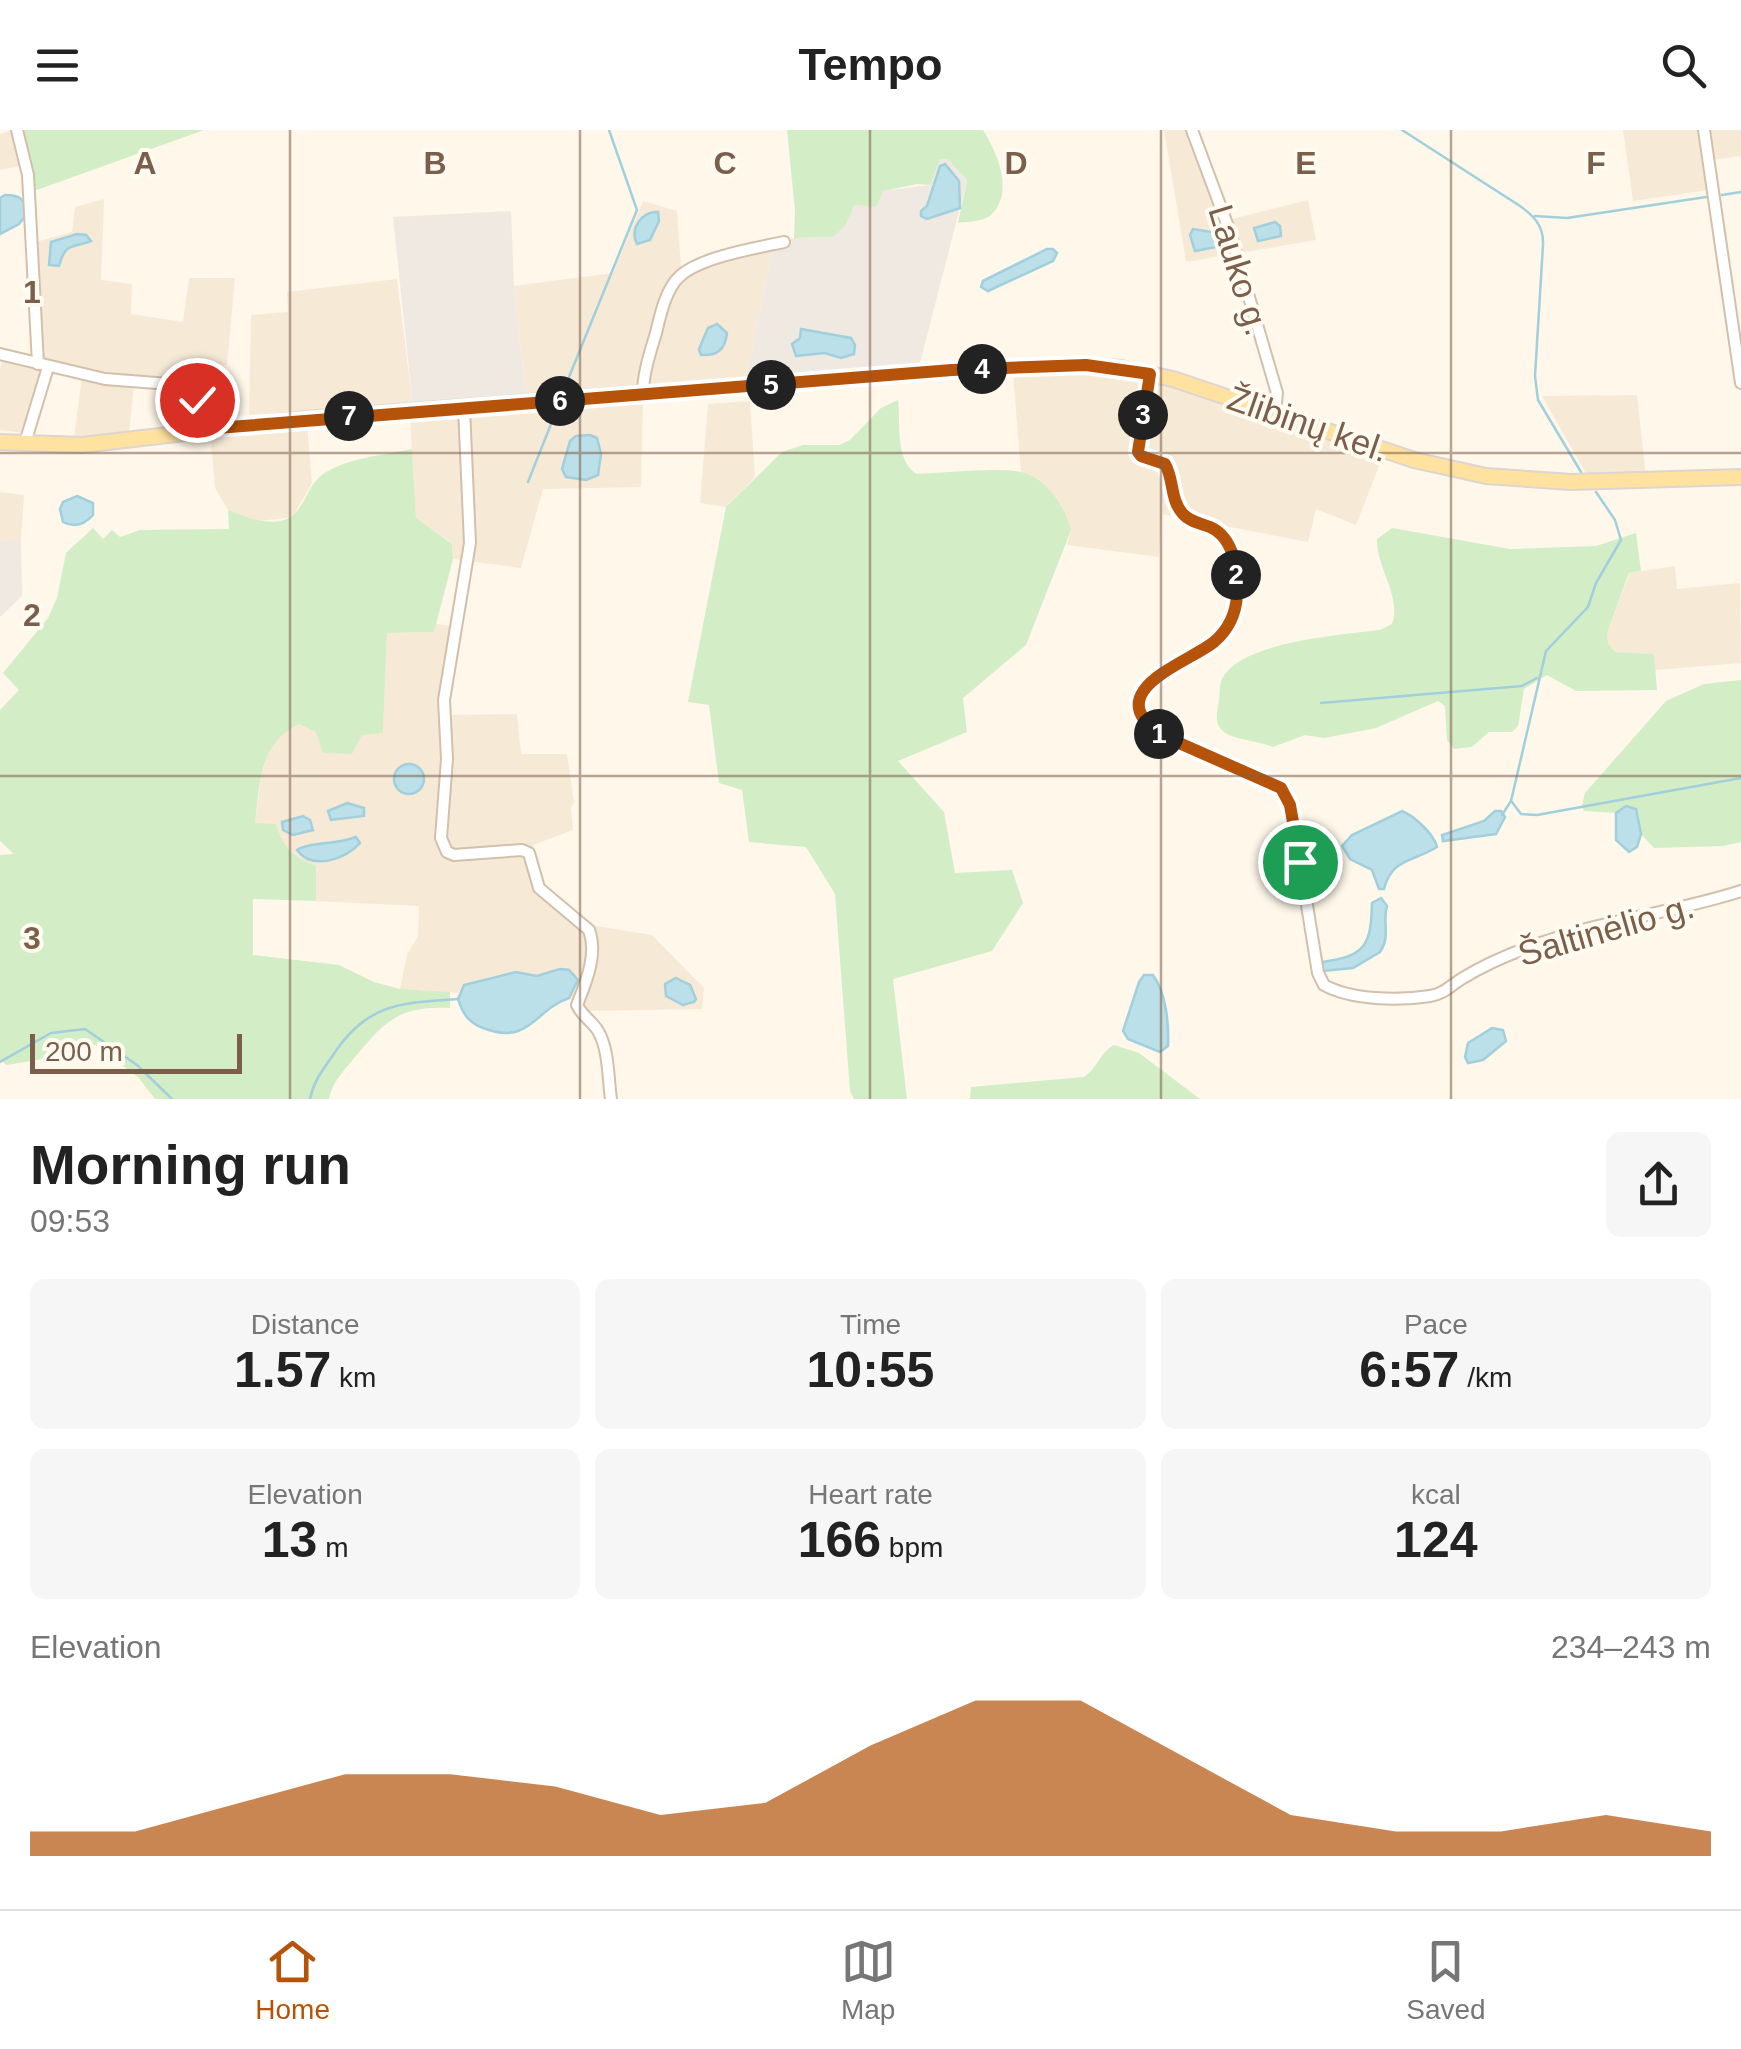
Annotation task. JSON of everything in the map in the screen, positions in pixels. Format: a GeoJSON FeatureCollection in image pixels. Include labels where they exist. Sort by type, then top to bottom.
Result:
{"type":"FeatureCollection","features":[{"type":"Feature","properties":{"kind":"main road","name":"Žlibinų kel."},"geometry":{"type":"LineString","coordinates":[[0,442],[82,445],[204,429],[1068,365],[1150,374],[1414,460],[1486,476],[1571,482],[1741,477]]}},
{"type":"Feature","properties":{"kind":"street"},"geometry":{"type":"LineString","coordinates":[[17,130],[28,175],[43,366],[25,443]]}},
{"type":"Feature","properties":{"kind":"street","name":"Lauko g."},"geometry":{"type":"LineString","coordinates":[[1192,130],[1244,274],[1278,393],[1275,412]]}},
{"type":"Feature","properties":{"kind":"street"},"geometry":{"type":"LineString","coordinates":[[1704,130],[1741,383]]}},
{"type":"Feature","properties":{"kind":"street"},"geometry":{"type":"LineString","coordinates":[[643,394],[661,314],[679,276],[746,250],[784,242]]}},
{"type":"Feature","properties":{"kind":"street"},"geometry":{"type":"LineString","coordinates":[[0,354],[115,380],[182,385],[197,400],[204,429]]}},
{"type":"Feature","properties":{"kind":"street","name":"Šaltinėlio g."},"geometry":{"type":"LineString","coordinates":[[1150,374],[1138,452],[1165,464],[1184,516],[1216,530],[1227,542],[1234,561],[1237,595],[1231,621],[1214,642],[1166,668],[1147,684],[1142,694],[1142,713],[1147,724],[1161,735],[1273,782],[1286,795],[1294,819],[1318,973],[1324,984],[1373,996],[1432,996],[1476,971],[1549,940],[1741,891]]}},
{"type":"Feature","properties":{"kind":"street"},"geometry":{"type":"LineString","coordinates":[[464,408],[470,543],[444,700],[447,759],[441,838],[446,851],[454,855],[522,850],[528,853],[539,888],[592,936],[590,970],[577,1004],[602,1041],[611,1099]]}},
{"type":"Feature","properties":{"kind":"shaded area"},"geometry":{"type":"Polygon","coordinates":[[[22,130],[29,164],[0,170],[0,134],[22,130]]]}},
{"type":"Feature","properties":{"kind":"shaded area"},"geometry":{"type":"Polygon","coordinates":[[[1164,130],[1197,130],[1232,219],[1308,200],[1316,240],[1186,262],[1164,130]]]}},
{"type":"Feature","properties":{"kind":"shaded area"},"geometry":{"type":"Polygon","coordinates":[[[1623,130],[1701,130],[1709,190],[1633,201],[1623,130]]]}},
{"type":"Feature","properties":{"kind":"shaded area"},"geometry":{"type":"Polygon","coordinates":[[[1707,130],[1741,130],[1741,156],[1712,160],[1707,130]]]}},
{"type":"Feature","properties":{"kind":"shaded area"},"geometry":{"type":"Polygon","coordinates":[[[939,159],[948,159],[967,180],[919,367],[745,383],[774,242],[833,237],[845,226],[855,205],[883,191],[930,185],[939,159]]]}},
{"type":"Feature","properties":{"kind":"shaded area"},"geometry":{"type":"Polygon","coordinates":[[[104,199],[101,280],[132,284],[131,314],[183,322],[189,278],[235,278],[227,365],[190,365],[189,378],[181,381],[104,376],[41,362],[36,242],[72,232],[75,207],[104,199]]]}},
{"type":"Feature","properties":{"kind":"shaded area"},"geometry":{"type":"Polygon","coordinates":[[[643,201],[677,211],[681,268],[774,242],[745,383],[526,399],[514,286],[613,273],[643,201]]]}},
{"type":"Feature","properties":{"kind":"shaded area"},"geometry":{"type":"Polygon","coordinates":[[[511,211],[526,399],[413,407],[393,217],[511,211]]]}},
{"type":"Feature","properties":{"kind":"shaded area"},"geometry":{"type":"Polygon","coordinates":[[[397,279],[413,407],[249,419],[251,315],[288,312],[287,292],[397,279]]]}},
{"type":"Feature","properties":{"kind":"shaded area"},"geometry":{"type":"Polygon","coordinates":[[[3,358],[40,367],[43,372],[24,433],[0,430],[3,358]]]}},
{"type":"Feature","properties":{"kind":"shaded area"},"geometry":{"type":"Polygon","coordinates":[[[1094,370],[1165,382],[1383,456],[1356,525],[1316,509],[1308,542],[1162,514],[1159,557],[1067,545],[1071,530],[1034,478],[1021,472],[1013,373],[1094,370]]]}},
{"type":"Feature","properties":{"kind":"shaded area"},"geometry":{"type":"Polygon","coordinates":[[[82,377],[134,386],[129,433],[74,438],[82,377]]]}},
{"type":"Feature","properties":{"kind":"shaded area"},"geometry":{"type":"Polygon","coordinates":[[[1637,395],[1646,476],[1588,477],[1542,396],[1637,395]]]}},
{"type":"Feature","properties":{"kind":"shaded area"},"geometry":{"type":"Polygon","coordinates":[[[643,399],[641,487],[543,489],[521,568],[453,559],[452,543],[416,519],[410,416],[643,399]]]}},
{"type":"Feature","properties":{"kind":"shaded area"},"geometry":{"type":"Polygon","coordinates":[[[750,401],[755,477],[726,507],[700,503],[708,404],[750,401]]]}},
{"type":"Feature","properties":{"kind":"shaded area"},"geometry":{"type":"Polygon","coordinates":[[[307,424],[312,483],[295,513],[287,518],[257,521],[228,510],[215,488],[210,432],[307,424]]]}},
{"type":"Feature","properties":{"kind":"shaded area"},"geometry":{"type":"Polygon","coordinates":[[[0,492],[24,495],[21,539],[0,541],[0,492]]]}},
{"type":"Feature","properties":{"kind":"shaded area"},"geometry":{"type":"Polygon","coordinates":[[[21,539],[22,596],[0,617],[0,541],[21,539]]]}},
{"type":"Feature","properties":{"kind":"shaded area"},"geometry":{"type":"Polygon","coordinates":[[[1675,566],[1677,589],[1740,583],[1741,663],[1655,670],[1654,654],[1615,652],[1608,643],[1607,633],[1630,573],[1675,566]]]}},
{"type":"Feature","properties":{"kind":"shaded area"},"geometry":{"type":"Polygon","coordinates":[[[436,624],[460,627],[449,688],[449,715],[517,714],[521,754],[567,754],[574,802],[573,830],[533,845],[543,887],[590,925],[652,935],[704,988],[702,1009],[588,1011],[569,998],[576,988],[559,969],[537,976],[516,972],[498,975],[464,985],[458,993],[400,989],[407,955],[418,936],[419,906],[316,901],[316,865],[299,860],[282,844],[276,824],[255,824],[261,777],[268,753],[280,733],[300,723],[316,732],[383,733],[387,633],[434,632],[436,624]]]}},
{"type":"Feature","properties":{"kind":"green space"},"geometry":{"type":"Polygon","coordinates":[[[22,130],[204,130],[34,191],[22,130]]]}},
{"type":"Feature","properties":{"kind":"green space"},"geometry":{"type":"Polygon","coordinates":[[[787,130],[983,130],[998,161],[1002,196],[988,217],[958,223],[967,180],[948,159],[940,159],[930,185],[883,191],[876,207],[855,205],[845,226],[833,237],[794,238],[787,130]]]}},
{"type":"Feature","properties":{"kind":"green space"},"geometry":{"type":"Polygon","coordinates":[[[898,400],[902,450],[917,474],[999,470],[1030,475],[1054,495],[1071,530],[1026,645],[963,698],[967,732],[898,761],[944,812],[955,873],[1012,870],[1023,903],[992,951],[893,979],[907,1099],[854,1099],[850,1091],[835,894],[806,847],[749,842],[742,790],[719,783],[709,705],[688,702],[726,507],[782,452],[803,445],[839,445],[850,440],[881,408],[898,400]]]}},
{"type":"Feature","properties":{"kind":"green space"},"geometry":{"type":"Polygon","coordinates":[[[412,449],[416,518],[452,544],[453,559],[434,632],[387,633],[383,733],[362,735],[352,754],[323,753],[316,732],[299,724],[286,732],[269,753],[255,823],[276,824],[290,850],[316,865],[316,901],[253,899],[253,955],[339,965],[374,982],[400,989],[450,992],[450,1008],[405,1013],[384,1025],[342,1072],[329,1099],[155,1099],[138,1077],[95,1045],[87,1044],[65,1055],[7,1065],[0,1060],[0,855],[14,854],[0,841],[0,710],[19,690],[3,673],[48,618],[57,598],[66,553],[93,528],[103,539],[112,530],[120,537],[140,530],[229,529],[228,510],[262,521],[280,521],[295,513],[317,480],[328,471],[358,459],[412,449]]]}},
{"type":"Feature","properties":{"kind":"green space"},"geometry":{"type":"Polygon","coordinates":[[[1392,528],[1510,549],[1596,546],[1636,533],[1641,571],[1629,573],[1607,633],[1608,643],[1615,652],[1654,654],[1657,690],[1576,691],[1547,675],[1524,689],[1518,726],[1512,732],[1489,732],[1472,747],[1454,749],[1447,740],[1445,706],[1438,701],[1376,728],[1324,738],[1305,735],[1273,747],[1222,730],[1217,717],[1220,684],[1233,666],[1271,648],[1380,630],[1392,624],[1394,603],[1377,539],[1392,528]]]}},
{"type":"Feature","properties":{"kind":"green space"},"geometry":{"type":"Polygon","coordinates":[[[1741,680],[1741,842],[1654,848],[1641,834],[1638,814],[1619,809],[1616,813],[1584,811],[1585,793],[1666,701],[1704,684],[1741,680]]]}},
{"type":"Feature","properties":{"kind":"green space"},"geometry":{"type":"Polygon","coordinates":[[[1114,1045],[1139,1053],[1200,1099],[970,1099],[971,1087],[1084,1077],[1114,1045]]]}},
{"type":"Feature","properties":{"kind":"water"},"geometry":{"type":"Polygon","coordinates":[[[945,164],[959,181],[960,208],[927,219],[921,211],[927,206],[940,166],[945,164]]]}},
{"type":"Feature","properties":{"kind":"water"},"geometry":{"type":"Polygon","coordinates":[[[5,195],[21,199],[27,214],[19,224],[0,234],[0,198],[5,195]]]}},
{"type":"Feature","properties":{"kind":"water"},"geometry":{"type":"Polygon","coordinates":[[[658,212],[659,221],[650,240],[637,244],[638,222],[647,214],[658,212]]]}},
{"type":"Feature","properties":{"kind":"water"},"geometry":{"type":"Polygon","coordinates":[[[1275,222],[1280,226],[1281,236],[1258,241],[1254,228],[1275,222]]]}},
{"type":"Feature","properties":{"kind":"water"},"geometry":{"type":"Polygon","coordinates":[[[1193,229],[1217,233],[1221,246],[1195,251],[1190,235],[1193,229]]]}},
{"type":"Feature","properties":{"kind":"water"},"geometry":{"type":"Polygon","coordinates":[[[86,235],[91,241],[67,250],[59,266],[49,265],[51,242],[86,235]]]}},
{"type":"Feature","properties":{"kind":"water"},"geometry":{"type":"Polygon","coordinates":[[[1047,249],[1057,253],[1053,261],[988,291],[981,287],[983,281],[1047,249]]]}},
{"type":"Feature","properties":{"kind":"water"},"geometry":{"type":"Polygon","coordinates":[[[717,324],[727,333],[722,348],[701,355],[699,349],[708,328],[717,324]]]}},
{"type":"Feature","properties":{"kind":"water"},"geometry":{"type":"Polygon","coordinates":[[[801,329],[851,338],[854,354],[841,358],[825,353],[796,356],[792,344],[800,338],[801,329]]]}},
{"type":"Feature","properties":{"kind":"water"},"geometry":{"type":"Polygon","coordinates":[[[576,436],[597,438],[601,454],[598,475],[586,480],[566,477],[562,469],[570,441],[576,436]]]}},
{"type":"Feature","properties":{"kind":"water"},"geometry":{"type":"Polygon","coordinates":[[[77,496],[93,503],[93,515],[79,524],[67,524],[60,509],[63,502],[77,496]]]}},
{"type":"Feature","properties":{"kind":"water"},"geometry":{"type":"Polygon","coordinates":[[[409,764],[419,769],[424,779],[419,789],[409,794],[399,789],[394,779],[399,769],[409,764]]]}},
{"type":"Feature","properties":{"kind":"water"},"geometry":{"type":"Polygon","coordinates":[[[347,803],[364,808],[364,816],[331,820],[328,811],[347,803]]]}},
{"type":"Feature","properties":{"kind":"water"},"geometry":{"type":"Polygon","coordinates":[[[1626,806],[1636,809],[1641,834],[1637,847],[1629,852],[1616,840],[1616,813],[1626,806]]]}},
{"type":"Feature","properties":{"kind":"water"},"geometry":{"type":"Polygon","coordinates":[[[1402,811],[1423,826],[1437,847],[1398,866],[1384,889],[1379,889],[1372,870],[1350,859],[1342,846],[1352,835],[1402,811]]]}},
{"type":"Feature","properties":{"kind":"water"},"geometry":{"type":"Polygon","coordinates":[[[1495,811],[1501,811],[1505,817],[1496,834],[1443,841],[1442,835],[1484,821],[1495,811]]]}},
{"type":"Feature","properties":{"kind":"water"},"geometry":{"type":"Polygon","coordinates":[[[303,816],[310,820],[313,830],[293,835],[283,830],[282,822],[303,816]]]}},
{"type":"Feature","properties":{"kind":"water"},"geometry":{"type":"Polygon","coordinates":[[[356,837],[360,843],[354,849],[329,860],[311,860],[297,850],[308,846],[356,837]]]}},
{"type":"Feature","properties":{"kind":"water"},"geometry":{"type":"Polygon","coordinates":[[[1381,898],[1387,906],[1385,940],[1380,952],[1353,968],[1323,971],[1322,962],[1348,956],[1363,946],[1370,929],[1372,903],[1381,898]]]}},
{"type":"Feature","properties":{"kind":"water"},"geometry":{"type":"Polygon","coordinates":[[[569,970],[578,980],[569,998],[522,1030],[499,1032],[478,1026],[467,1017],[458,999],[464,985],[516,972],[537,976],[569,970]]]}},
{"type":"Feature","properties":{"kind":"water"},"geometry":{"type":"Polygon","coordinates":[[[1144,975],[1153,975],[1166,1009],[1168,1046],[1160,1052],[1128,1039],[1123,1031],[1144,975]]]}},
{"type":"Feature","properties":{"kind":"water"},"geometry":{"type":"Polygon","coordinates":[[[676,978],[690,985],[694,1002],[683,1005],[666,996],[665,984],[676,978]]]}},
{"type":"Feature","properties":{"kind":"water"},"geometry":{"type":"Polygon","coordinates":[[[1492,1028],[1503,1030],[1506,1041],[1483,1060],[1468,1063],[1468,1043],[1492,1028]]]}},
{"type":"Feature","properties":{"kind":"waterway"},"geometry":{"type":"LineString","coordinates":[[569,377],[637,210],[609,130]]}},
{"type":"Feature","properties":{"kind":"waterway"},"geometry":{"type":"LineString","coordinates":[[1402,130],[1520,206],[1540,227],[1543,245],[1535,376],[1538,400],[1581,472]]}},
{"type":"Feature","properties":{"kind":"waterway"},"geometry":{"type":"LineString","coordinates":[[1722,195],[1741,192]]}},
{"type":"Feature","properties":{"kind":"waterway"},"geometry":{"type":"LineString","coordinates":[[1535,216],[1567,218],[1706,197]]}},
{"type":"Feature","properties":{"kind":"waterway"},"geometry":{"type":"LineString","coordinates":[[528,482],[555,414]]}},
{"type":"Feature","properties":{"kind":"waterway"},"geometry":{"type":"LineString","coordinates":[[1502,815],[1511,801],[1546,651],[1588,607],[1596,583],[1621,540],[1615,520],[1596,492]]}},
{"type":"Feature","properties":{"kind":"waterway"},"geometry":{"type":"LineString","coordinates":[[1321,703],[1522,686],[1537,678]]}},
{"type":"Feature","properties":{"kind":"waterway"},"geometry":{"type":"LineString","coordinates":[[1512,802],[1521,814],[1537,815],[1741,778]]}},
{"type":"Feature","properties":{"kind":"waterway"},"geometry":{"type":"LineString","coordinates":[[310,1099],[318,1078],[344,1040],[370,1017],[400,1005],[458,999]]}},
{"type":"Feature","properties":{"kind":"waterway"},"geometry":{"type":"LineString","coordinates":[[0,1062],[51,1033],[85,1029],[137,1065],[172,1099]]}},
{"type":"Feature","properties":{"kind":"route"},"geometry":{"type":"LineString","coordinates":[[197,400],[204,429],[952,370],[1086,365],[1150,374],[1138,452],[1160,460],[1169,469],[1176,502],[1184,516],[1222,534],[1234,561],[1237,595],[1231,621],[1214,642],[1166,668],[1147,684],[1140,704],[1142,713],[1147,724],[1161,735],[1281,788],[1294,819],[1300,862]]}}]}
